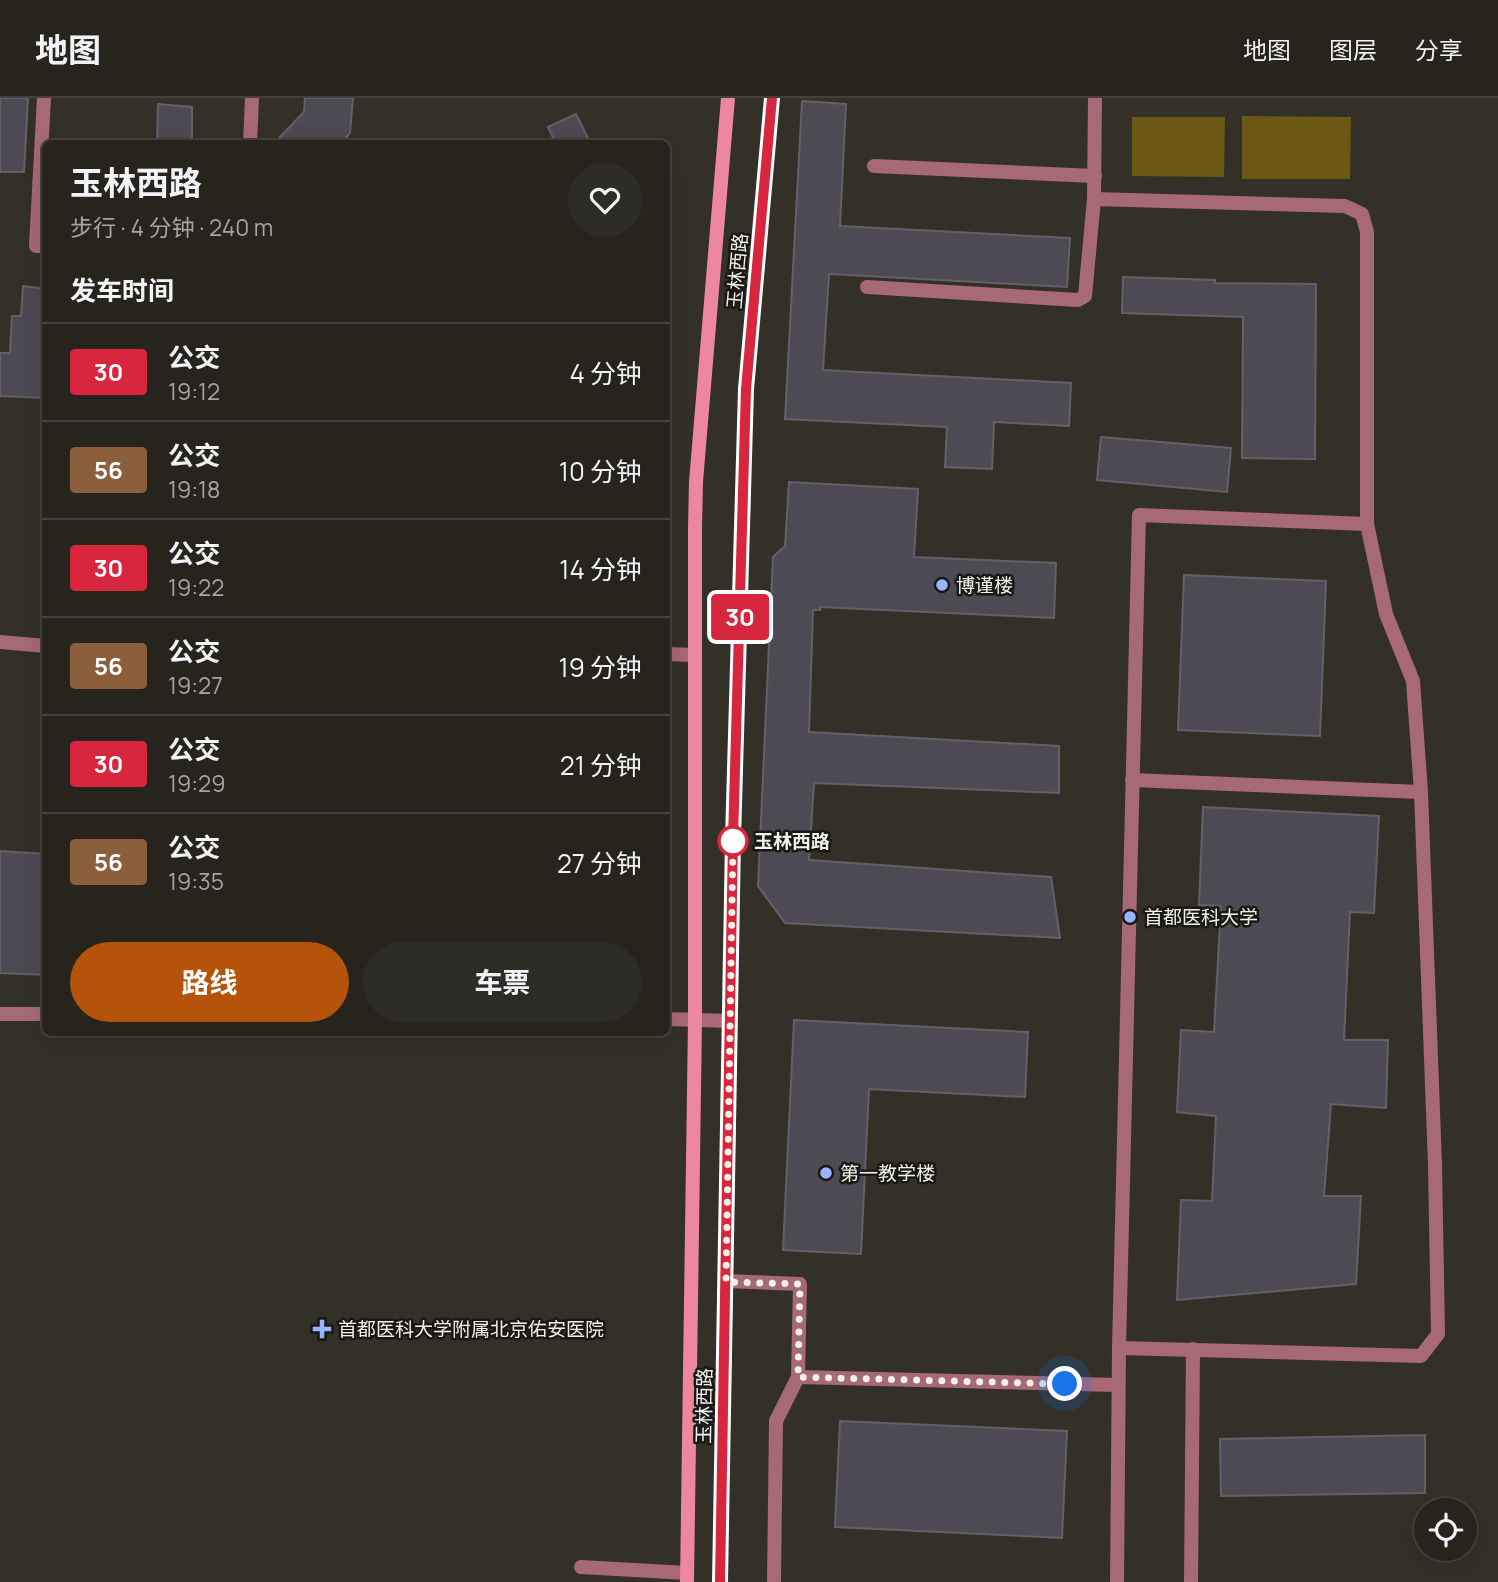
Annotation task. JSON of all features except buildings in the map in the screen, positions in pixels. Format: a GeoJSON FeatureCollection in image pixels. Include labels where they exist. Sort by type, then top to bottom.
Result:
{"type":"FeatureCollection","features":[{"type":"Feature","properties":{"kind":"street"},"geometry":{"type":"LineString","coordinates":[[42,246],[36,246],[44,98]]}},
{"type":"Feature","properties":{"kind":"street"},"geometry":{"type":"LineString","coordinates":[[250,140],[252,98]]}},
{"type":"Feature","properties":{"kind":"street","name":"玉林西路"},"geometry":{"type":"LineString","coordinates":[[687,1577],[695,1020],[696,482],[728,98]]}},
{"type":"Feature","properties":{"kind":"street","name":"玉林西路"},"geometry":{"type":"LineString","coordinates":[[720,1582],[733,826],[746,389],[772,98]]}},
{"type":"Feature","properties":{"kind":"street"},"geometry":{"type":"LineString","coordinates":[[867,286],[1078,300],[1085,296],[1094,199],[1095,98]]}},
{"type":"Feature","properties":{"kind":"street"},"geometry":{"type":"LineString","coordinates":[[874,166],[1095,176]]}},
{"type":"Feature","properties":{"kind":"street"},"geometry":{"type":"LineString","coordinates":[[1094,199],[1345,206],[1362,214],[1367,232],[1367,524],[1386,614],[1413,681],[1422,792],[1436,1164],[1438,1334],[1421,1356],[1119,1348]]}},
{"type":"Feature","properties":{"kind":"street"},"geometry":{"type":"LineString","coordinates":[[1117,1582],[1118,1385],[1139,515],[1367,524]]}},
{"type":"Feature","properties":{"kind":"street"},"geometry":{"type":"LineString","coordinates":[[0,642],[42,646]]}},
{"type":"Feature","properties":{"kind":"street"},"geometry":{"type":"LineString","coordinates":[[670,654],[694,655]]}},
{"type":"Feature","properties":{"kind":"street"},"geometry":{"type":"LineString","coordinates":[[1132,780],[1422,792]]}},
{"type":"Feature","properties":{"kind":"street"},"geometry":{"type":"LineString","coordinates":[[0,1014],[42,1014]]}},
{"type":"Feature","properties":{"kind":"street"},"geometry":{"type":"LineString","coordinates":[[670,1019],[730,1021]]}},
{"type":"Feature","properties":{"kind":"street"},"geometry":{"type":"LineString","coordinates":[[726,1282],[800,1284],[798,1377],[776,1421],[774,1582]]}},
{"type":"Feature","properties":{"kind":"street"},"geometry":{"type":"LineString","coordinates":[[1191,1582],[1193,1349]]}},
{"type":"Feature","properties":{"kind":"street"},"geometry":{"type":"LineString","coordinates":[[798,1377],[1118,1385]]}},
{"type":"Feature","properties":{"kind":"street"},"geometry":{"type":"LineString","coordinates":[[581,1567],[687,1577]]}},
{"type":"Feature","properties":{"kind":"shaded area"},"geometry":{"type":"Polygon","coordinates":[[[1242,116],[1351,117],[1350,179],[1242,179],[1242,116]]]}},
{"type":"Feature","properties":{"kind":"shaded area"},"geometry":{"type":"Polygon","coordinates":[[[1132,117],[1225,117],[1224,177],[1132,176],[1132,117]]]}},
{"type":"Feature","properties":{"kind":"bus line","name":"30"},"geometry":{"type":"LineString","coordinates":[[720,1582],[733,839],[746,389],[772,98]]}},
{"type":"Feature","properties":{"kind":"place","name":"博谨楼"},"geometry":{"type":"Point","coordinates":[942,585]}},
{"type":"Feature","properties":{"kind":"place","name":"玉林西路"},"geometry":{"type":"Point","coordinates":[733,841]}},
{"type":"Feature","properties":{"kind":"place","name":"首都医科大学"},"geometry":{"type":"Point","coordinates":[1130,917]}},
{"type":"Feature","properties":{"kind":"place","name":"第一教学楼"},"geometry":{"type":"Point","coordinates":[826,1173]}},
{"type":"Feature","properties":{"kind":"place","name":"首都医科大学附属北京佑安医院"},"geometry":{"type":"Point","coordinates":[322,1329]}},
{"type":"Feature","properties":{"kind":"route"},"geometry":{"type":"LineString","coordinates":[[733,841],[726,1282],[800,1284],[798,1377],[1065,1384]]}}]}
